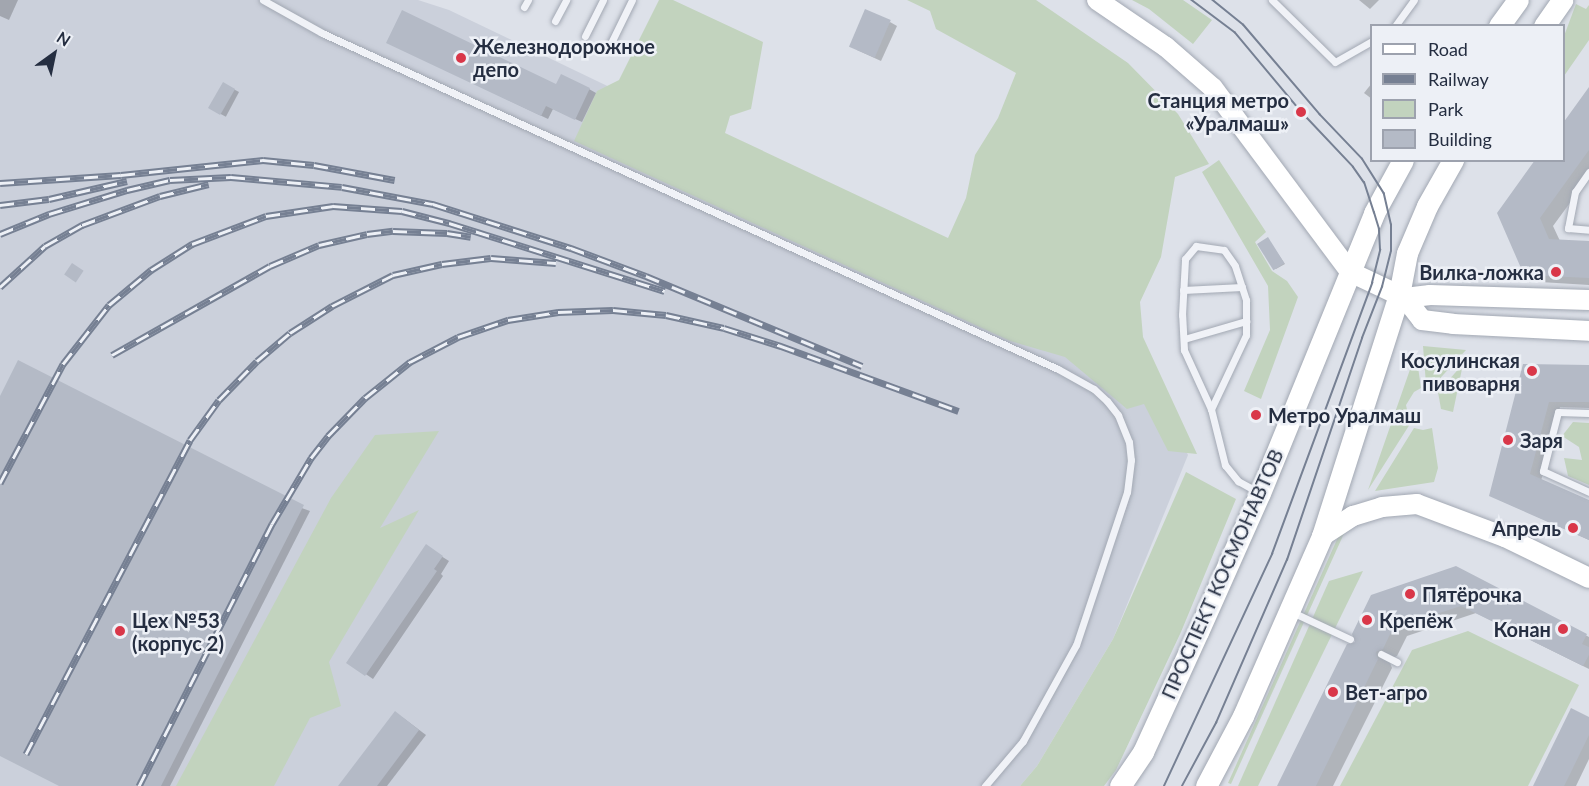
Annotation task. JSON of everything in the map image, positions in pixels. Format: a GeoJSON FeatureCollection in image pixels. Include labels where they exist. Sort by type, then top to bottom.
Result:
{"type":"FeatureCollection","features":[{"type":"Feature","properties":{"kind":"main road"},"geometry":{"type":"LineString","coordinates":[[1097,0],[1166,46],[1214,88],[1350,272],[1402,297],[1422,320],[1453,324],[1589,331]]}},
{"type":"Feature","properties":{"kind":"main road"},"geometry":{"type":"LineString","coordinates":[[1500,24],[1518,0]]}},
{"type":"Feature","properties":{"kind":"main road"},"geometry":{"type":"LineString","coordinates":[[1545,24],[1562,0]]}},
{"type":"Feature","properties":{"kind":"main road","name":"ПРОСПЕКТ КОСМОНАВТОВ"},"geometry":{"type":"LineString","coordinates":[[1120,786],[1143,752],[1260,493],[1374,213],[1402,162]]}},
{"type":"Feature","properties":{"kind":"main road"},"geometry":{"type":"LineString","coordinates":[[1206,786],[1243,716],[1322,536],[1402,297],[1407,253],[1427,206],[1452,162]]}},
{"type":"Feature","properties":{"kind":"main road"},"geometry":{"type":"LineString","coordinates":[[1402,297],[1430,295],[1589,300]]}},
{"type":"Feature","properties":{"kind":"main road"},"geometry":{"type":"LineString","coordinates":[[1322,536],[1353,516],[1382,507],[1417,504],[1504,537],[1589,578]]}},
{"type":"Feature","properties":{"kind":"lane"},"geometry":{"type":"LineString","coordinates":[[263,0],[322,33],[1058,369],[1094,389],[1107,401],[1118,415],[1129,442],[1131,460],[1127,492],[1076,645],[1023,741],[985,786]]}},
{"type":"Feature","properties":{"kind":"lane"},"geometry":{"type":"LineString","coordinates":[[555,21],[566,0]]}},
{"type":"Feature","properties":{"kind":"lane"},"geometry":{"type":"LineString","coordinates":[[585,36],[603,0]]}},
{"type":"Feature","properties":{"kind":"lane"},"geometry":{"type":"LineString","coordinates":[[609,47],[632,0]]}},
{"type":"Feature","properties":{"kind":"lane"},"geometry":{"type":"LineString","coordinates":[[1272,0],[1335,62],[1370,41]]}},
{"type":"Feature","properties":{"kind":"lane"},"geometry":{"type":"LineString","coordinates":[[1396,24],[1414,0]]}},
{"type":"Feature","properties":{"kind":"lane"},"geometry":{"type":"LineString","coordinates":[[1589,172],[1575,192],[1568,228],[1589,230]]}},
{"type":"Feature","properties":{"kind":"lane"},"geometry":{"type":"LineString","coordinates":[[1211,409],[1246,335],[1246,300],[1235,266],[1224,250],[1196,246],[1185,259],[1184,350],[1211,409],[1225,465],[1238,481],[1260,493]]}},
{"type":"Feature","properties":{"kind":"lane"},"geometry":{"type":"LineString","coordinates":[[1183,290],[1242,287]]}},
{"type":"Feature","properties":{"kind":"lane"},"geometry":{"type":"LineString","coordinates":[[1184,339],[1246,321]]}},
{"type":"Feature","properties":{"kind":"lane"},"geometry":{"type":"LineString","coordinates":[[1589,413],[1558,412],[1543,471],[1589,492]]}},
{"type":"Feature","properties":{"kind":"lane"},"geometry":{"type":"LineString","coordinates":[[1289,610],[1350,639]]}},
{"type":"Feature","properties":{"kind":"lane"},"geometry":{"type":"LineString","coordinates":[[1381,654],[1397,662]]}},
{"type":"Feature","properties":{"kind":"shaded area"},"geometry":{"type":"Polygon","coordinates":[[[0,0],[418,0],[449,10],[1138,341],[1188,455],[1113,639],[1037,766],[1020,786],[0,786],[0,0]]]}},
{"type":"Feature","properties":{"kind":"green space"},"geometry":{"type":"Polygon","coordinates":[[[659,0],[673,0],[763,42],[751,109],[730,116],[725,133],[948,238],[966,198],[975,155],[998,118],[1016,73],[936,29],[930,11],[907,0],[1036,0],[1128,63],[1178,114],[1209,164],[1175,177],[1161,257],[1140,302],[1143,337],[1197,454],[1168,451],[1144,404],[1127,409],[1065,357],[1010,341],[574,141],[597,91],[619,80],[659,0]]]}},
{"type":"Feature","properties":{"kind":"green space"},"geometry":{"type":"Polygon","coordinates":[[[1132,0],[1183,0],[1212,20],[1193,44],[1149,9],[1132,0]]]}},
{"type":"Feature","properties":{"kind":"green space"},"geometry":{"type":"Polygon","coordinates":[[[1576,4],[1586,9],[1589,5],[1589,40],[1565,75],[1565,33],[1576,4]]]}},
{"type":"Feature","properties":{"kind":"green space"},"geometry":{"type":"Polygon","coordinates":[[[1219,160],[1266,232],[1255,242],[1272,271],[1287,281],[1298,297],[1261,399],[1244,391],[1270,330],[1268,286],[1202,172],[1219,160]]]}},
{"type":"Feature","properties":{"kind":"green space"},"geometry":{"type":"Polygon","coordinates":[[[1423,346],[1466,350],[1433,386],[1426,384],[1423,346]]]}},
{"type":"Feature","properties":{"kind":"green space"},"geometry":{"type":"Polygon","coordinates":[[[1414,358],[1417,360],[1421,388],[1414,392],[1406,405],[1410,424],[1368,490],[1414,358]]]}},
{"type":"Feature","properties":{"kind":"green space"},"geometry":{"type":"Polygon","coordinates":[[[1463,364],[1453,412],[1441,409],[1438,392],[1463,364]]]}},
{"type":"Feature","properties":{"kind":"green space"},"geometry":{"type":"Polygon","coordinates":[[[1573,422],[1589,423],[1589,485],[1568,476],[1564,458],[1582,460],[1579,447],[1562,436],[1573,422]]]}},
{"type":"Feature","properties":{"kind":"green space"},"geometry":{"type":"Polygon","coordinates":[[[1414,428],[1423,430],[1432,428],[1438,468],[1434,482],[1375,491],[1414,428]]]}},
{"type":"Feature","properties":{"kind":"green space"},"geometry":{"type":"Polygon","coordinates":[[[439,431],[380,528],[419,510],[329,662],[341,706],[310,718],[274,786],[176,786],[331,498],[375,435],[439,431]]]}},
{"type":"Feature","properties":{"kind":"green space"},"geometry":{"type":"Polygon","coordinates":[[[1186,472],[1236,499],[1181,632],[1116,770],[1104,786],[1020,786],[1037,766],[1113,639],[1186,472]]]}},
{"type":"Feature","properties":{"kind":"green space"},"geometry":{"type":"Polygon","coordinates":[[[1346,529],[1231,784],[1228,783],[1339,535],[1346,529]]]}},
{"type":"Feature","properties":{"kind":"green space"},"geometry":{"type":"Polygon","coordinates":[[[1363,571],[1258,786],[1238,786],[1329,581],[1363,571]]]}},
{"type":"Feature","properties":{"kind":"green space"},"geometry":{"type":"Polygon","coordinates":[[[1468,631],[1579,685],[1528,786],[1340,786],[1412,650],[1468,631]]]}},
{"type":"Feature","properties":{"kind":"building"},"geometry":{"type":"Polygon","coordinates":[[[865,9],[891,20],[875,58],[849,47],[865,9]]]}},
{"type":"Feature","properties":{"kind":"building","name":"Железнодорожное депо"},"geometry":{"type":"Polygon","coordinates":[[[402,10],[556,84],[561,74],[590,88],[575,120],[546,106],[541,116],[386,43],[402,10]]]}},
{"type":"Feature","properties":{"kind":"building"},"geometry":{"type":"Polygon","coordinates":[[[223,82],[235,89],[220,115],[208,108],[223,82]]]}},
{"type":"Feature","properties":{"kind":"building"},"geometry":{"type":"Polygon","coordinates":[[[1589,87],[1589,150],[1540,218],[1549,239],[1589,241],[1589,278],[1524,275],[1497,213],[1534,162],[1565,162],[1565,120],[1589,87]]]}},
{"type":"Feature","properties":{"kind":"building"},"geometry":{"type":"Polygon","coordinates":[[[1268,237],[1284,263],[1273,270],[1257,244],[1268,237]]]}},
{"type":"Feature","properties":{"kind":"building"},"geometry":{"type":"Polygon","coordinates":[[[72,263],[84,271],[76,282],[64,275],[72,263]]]}},
{"type":"Feature","properties":{"kind":"building","name":"Цех №53 (корпус 2)"},"geometry":{"type":"Polygon","coordinates":[[[18,360],[304,505],[161,786],[59,786],[0,756],[0,396],[18,360]]]}},
{"type":"Feature","properties":{"kind":"building"},"geometry":{"type":"Polygon","coordinates":[[[1523,364],[1589,365],[1589,402],[1549,402],[1530,474],[1589,500],[1589,540],[1489,496],[1523,364]]]}},
{"type":"Feature","properties":{"kind":"building"},"geometry":{"type":"Polygon","coordinates":[[[426,544],[443,556],[434,569],[437,571],[365,676],[346,663],[426,544]]]}},
{"type":"Feature","properties":{"kind":"building"},"geometry":{"type":"Polygon","coordinates":[[[1456,566],[1587,634],[1582,644],[1589,647],[1589,655],[1583,666],[1461,606],[1393,628],[1383,649],[1376,652],[1378,659],[1316,786],[1277,786],[1347,644],[1355,642],[1352,634],[1371,595],[1456,566]]]}},
{"type":"Feature","properties":{"kind":"building"},"geometry":{"type":"Polygon","coordinates":[[[1571,708],[1589,717],[1589,735],[1570,774],[1564,786],[1533,786],[1571,708]]]}},
{"type":"Feature","properties":{"kind":"building"},"geometry":{"type":"Polygon","coordinates":[[[395,711],[419,730],[377,786],[338,786],[395,711]]]}},
{"type":"Feature","properties":{"kind":"tram line"},"geometry":{"type":"LineString","coordinates":[[1164,786],[1272,554],[1372,283],[1380,250],[1379,229],[1374,213],[1364,183],[1353,167],[1301,112],[1235,33],[1191,0]]}},
{"type":"Feature","properties":{"kind":"tram line"},"geometry":{"type":"LineString","coordinates":[[1182,786],[1216,723],[1287,560],[1362,338],[1382,287],[1391,251],[1391,225],[1384,194],[1362,159],[1320,115],[1243,25],[1212,0]]}},
{"type":"Feature","properties":{"kind":"railway"},"geometry":{"type":"LineString","coordinates":[[0,183],[121,175],[263,160],[314,165],[395,180]]}},
{"type":"Feature","properties":{"kind":"railway"},"geometry":{"type":"LineString","coordinates":[[0,234],[49,214],[127,190],[170,180],[231,177],[342,187],[433,204],[571,248],[646,276],[862,366]]}},
{"type":"Feature","properties":{"kind":"railway"},"geometry":{"type":"LineString","coordinates":[[0,205],[49,199],[127,181]]}},
{"type":"Feature","properties":{"kind":"railway"},"geometry":{"type":"LineString","coordinates":[[0,287],[45,246],[82,225],[160,196],[209,184]]}},
{"type":"Feature","properties":{"kind":"railway"},"geometry":{"type":"LineString","coordinates":[[0,483],[63,364],[109,305],[151,270],[192,244],[266,216],[333,206],[402,211],[449,223],[665,291]]}},
{"type":"Feature","properties":{"kind":"railway"},"geometry":{"type":"LineString","coordinates":[[112,355],[270,266],[319,245],[367,234],[393,231],[447,233],[471,237]]}},
{"type":"Feature","properties":{"kind":"railway"},"geometry":{"type":"LineString","coordinates":[[26,754],[190,440],[219,400],[257,361],[290,333],[332,306],[393,275],[442,264],[491,258],[556,263]]}},
{"type":"Feature","properties":{"kind":"railway"},"geometry":{"type":"LineString","coordinates":[[139,786],[272,524],[311,458],[328,436],[365,398],[410,362],[458,337],[508,320],[558,312],[613,310],[666,315],[724,328],[781,346],[959,411]]}},
{"type":"Feature","properties":{"kind":"place","name":"Железнодорожное депо"},"geometry":{"type":"Point","coordinates":[461,58]}},
{"type":"Feature","properties":{"kind":"place","name":"Станция метро «Уралмаш»"},"geometry":{"type":"Point","coordinates":[1301,112]}},
{"type":"Feature","properties":{"kind":"place","name":"Вилка-ложка"},"geometry":{"type":"Point","coordinates":[1556,272]}},
{"type":"Feature","properties":{"kind":"place","name":"Косулинская пивоварня"},"geometry":{"type":"Point","coordinates":[1532,371]}},
{"type":"Feature","properties":{"kind":"place","name":"Метро Уралмаш"},"geometry":{"type":"Point","coordinates":[1256,415]}},
{"type":"Feature","properties":{"kind":"place","name":"Заря"},"geometry":{"type":"Point","coordinates":[1508,440]}},
{"type":"Feature","properties":{"kind":"place","name":"Апрель"},"geometry":{"type":"Point","coordinates":[1573,528]}},
{"type":"Feature","properties":{"kind":"place","name":"Пятёрочка"},"geometry":{"type":"Point","coordinates":[1410,594]}},
{"type":"Feature","properties":{"kind":"place","name":"Крепёж"},"geometry":{"type":"Point","coordinates":[1367,620]}},
{"type":"Feature","properties":{"kind":"place","name":"Конан"},"geometry":{"type":"Point","coordinates":[1563,629]}},
{"type":"Feature","properties":{"kind":"place","name":"Цех №53 (корпус 2)"},"geometry":{"type":"Point","coordinates":[120,631]}},
{"type":"Feature","properties":{"kind":"place","name":"Вет-агро"},"geometry":{"type":"Point","coordinates":[1333,692]}}]}
